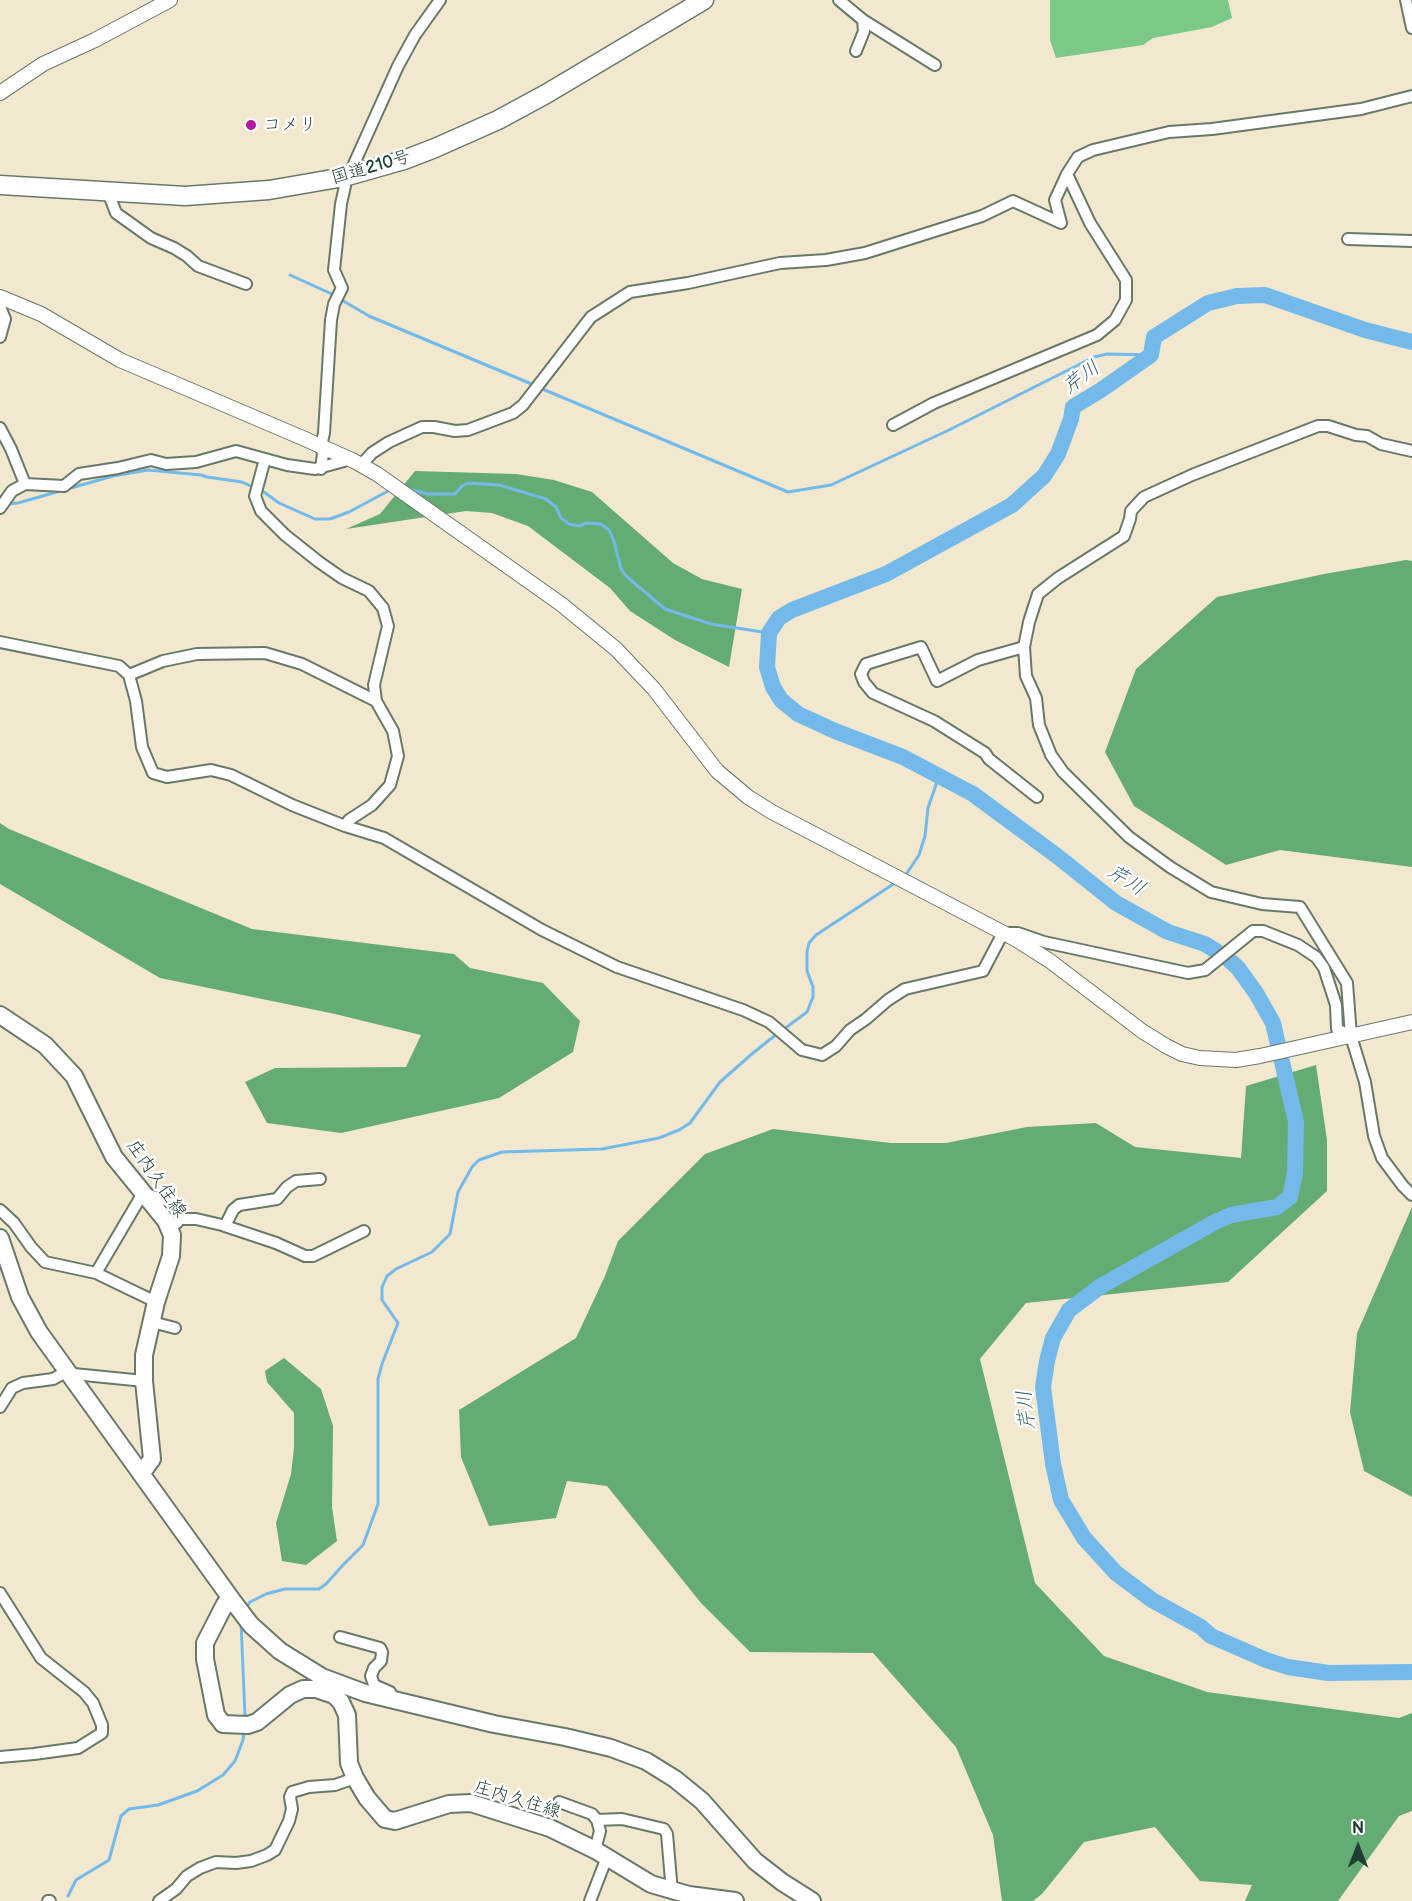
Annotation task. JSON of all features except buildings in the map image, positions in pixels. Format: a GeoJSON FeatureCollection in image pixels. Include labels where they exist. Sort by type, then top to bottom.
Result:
{"type":"FeatureCollection","features":[{"type":"Feature","properties":{"kind":"highway","name":"国道210号"},"geometry":{"type":"LineString","coordinates":[[0,185],[185,196],[299,186],[346,176],[404,160],[498,120],[704,0]]}},
{"type":"Feature","properties":{"kind":"main road","name":"庄内久住線"},"geometry":{"type":"LineString","coordinates":[[0,1015],[45,1045],[74,1076],[114,1157],[166,1221],[172,1235],[171,1256],[156,1302],[144,1355],[144,1381],[152,1459],[141,1473]]}},
{"type":"Feature","properties":{"kind":"main road"},"geometry":{"type":"LineString","coordinates":[[0,1238],[20,1297],[39,1332],[232,1600],[251,1625],[280,1651],[322,1677],[394,1701],[494,1724],[565,1737],[611,1748],[646,1761],[675,1779],[702,1801],[755,1861],[809,1901]]}},
{"type":"Feature","properties":{"kind":"main road"},"geometry":{"type":"LineString","coordinates":[[232,1600],[225,1604],[205,1643],[205,1659],[216,1715],[223,1724],[248,1725],[257,1722],[290,1695],[303,1689],[316,1689],[334,1695],[341,1702]]}},
{"type":"Feature","properties":{"kind":"main road","name":"庄内久住線"},"geometry":{"type":"LineString","coordinates":[[341,1702],[346,1715],[349,1763],[367,1798],[385,1819],[395,1821],[449,1804],[471,1803],[550,1828],[601,1853],[651,1884],[672,1892],[735,1901]]}},
{"type":"Feature","properties":{"kind":"street"},"geometry":{"type":"LineString","coordinates":[[0,93],[43,64],[96,40],[170,0]]}},
{"type":"Feature","properties":{"kind":"street"},"geometry":{"type":"LineString","coordinates":[[321,468],[331,320],[334,304],[342,288],[334,270],[346,176],[398,66],[415,35],[440,0]]}},
{"type":"Feature","properties":{"kind":"street"},"geometry":{"type":"LineString","coordinates":[[839,0],[863,20],[935,65]]}},
{"type":"Feature","properties":{"kind":"street"},"geometry":{"type":"LineString","coordinates":[[1406,0],[1412,28]]}},
{"type":"Feature","properties":{"kind":"street"},"geometry":{"type":"LineString","coordinates":[[856,51],[864,31],[863,20]]}},
{"type":"Feature","properties":{"kind":"street"},"geometry":{"type":"LineString","coordinates":[[367,468],[372,453],[389,442],[422,427],[455,431],[468,430],[513,413],[523,405],[591,317],[630,292],[688,283],[780,263],[826,260],[865,254],[982,216],[1013,201],[1061,223],[1055,200],[1078,157],[1094,150],[1169,132],[1212,129],[1361,109],[1412,96]]}},
{"type":"Feature","properties":{"kind":"street"},"geometry":{"type":"LineString","coordinates":[[893,425],[934,403],[1097,335],[1115,320],[1125,300],[1126,280],[1090,223],[1067,174]]}},
{"type":"Feature","properties":{"kind":"street"},"geometry":{"type":"LineString","coordinates":[[108,192],[116,213],[151,238],[181,252],[198,266],[246,284]]}},
{"type":"Feature","properties":{"kind":"street"},"geometry":{"type":"LineString","coordinates":[[1348,238],[1412,241]]}},
{"type":"Feature","properties":{"kind":"street"},"geometry":{"type":"LineString","coordinates":[[0,297],[41,314],[85,342],[120,360],[347,457],[367,468],[455,527],[561,604],[616,649],[654,689],[699,750],[728,781],[757,803],[1003,933],[1050,961],[1160,1043],[1192,1056],[1224,1060],[1260,1056],[1412,1022]]}},
{"type":"Feature","properties":{"kind":"street"},"geometry":{"type":"LineString","coordinates":[[0,307],[5,319],[0,337]]}},
{"type":"Feature","properties":{"kind":"street"},"geometry":{"type":"LineString","coordinates":[[1345,1038],[1347,983],[1300,907],[1262,904],[1211,892],[1170,867],[1129,837],[1063,772],[1051,755],[1040,725],[1036,698],[1026,676],[1024,646],[1038,594],[1058,578],[1124,536],[1131,511],[1144,497],[1192,474],[1318,426],[1329,426],[1356,435],[1367,436],[1382,444],[1412,450]]}},
{"type":"Feature","properties":{"kind":"street"},"geometry":{"type":"LineString","coordinates":[[0,428],[11,448],[25,484]]}},
{"type":"Feature","properties":{"kind":"street"},"geometry":{"type":"LineString","coordinates":[[0,508],[12,491],[25,484],[64,486],[79,474],[151,460],[166,464],[196,462],[236,452],[308,469],[321,468],[344,461],[347,457]]}},
{"type":"Feature","properties":{"kind":"street"},"geometry":{"type":"LineString","coordinates":[[265,459],[255,496],[261,511],[299,547],[342,578],[369,591],[383,608],[388,626],[387,639],[374,685],[376,701],[393,731],[398,756],[390,785],[372,805],[345,826]]}},
{"type":"Feature","properties":{"kind":"street"},"geometry":{"type":"LineString","coordinates":[[0,642],[119,666],[129,675],[136,701],[142,747],[153,772],[167,777],[211,770],[231,775],[292,805],[345,826],[384,837],[542,930],[617,967],[743,1010],[770,1022],[802,1050],[822,1055],[836,1046],[850,1030],[905,989],[983,972],[1003,933]]}},
{"type":"Feature","properties":{"kind":"street"},"geometry":{"type":"LineString","coordinates":[[1024,646],[978,660],[937,681],[921,647],[867,664],[861,674],[873,693],[934,721],[986,753],[989,759],[1037,797]]}},
{"type":"Feature","properties":{"kind":"street"},"geometry":{"type":"LineString","coordinates":[[129,675],[163,661],[197,654],[265,653],[302,664],[376,701]]}},
{"type":"Feature","properties":{"kind":"street"},"geometry":{"type":"LineString","coordinates":[[1003,933],[1018,933],[1044,942],[1188,973],[1205,970],[1253,931],[1263,931],[1298,945],[1316,957],[1324,968],[1336,1005],[1337,1029],[1345,1038],[1365,1082],[1374,1136],[1382,1158],[1402,1186],[1412,1195]]}},
{"type":"Feature","properties":{"kind":"street"},"geometry":{"type":"LineString","coordinates":[[225,1226],[233,1210],[239,1205],[277,1199],[287,1186],[296,1181],[320,1179]]}},
{"type":"Feature","properties":{"kind":"street"},"geometry":{"type":"LineString","coordinates":[[96,1273],[143,1192],[171,1202],[177,1210],[179,1219],[172,1235]]}},
{"type":"Feature","properties":{"kind":"street"},"geometry":{"type":"LineString","coordinates":[[0,1210],[14,1223],[45,1262],[96,1273],[156,1302]]}},
{"type":"Feature","properties":{"kind":"street"},"geometry":{"type":"LineString","coordinates":[[179,1219],[196,1219],[225,1226],[276,1243],[305,1256],[314,1256],[364,1231]]}},
{"type":"Feature","properties":{"kind":"street"},"geometry":{"type":"LineString","coordinates":[[152,1322],[175,1328]]}},
{"type":"Feature","properties":{"kind":"street"},"geometry":{"type":"LineString","coordinates":[[0,1407],[12,1388],[23,1383],[38,1383],[69,1373],[144,1381]]}},
{"type":"Feature","properties":{"kind":"street"},"geometry":{"type":"LineString","coordinates":[[0,1593],[41,1658],[84,1692],[93,1703],[102,1725],[102,1733],[78,1748],[0,1757]]}},
{"type":"Feature","properties":{"kind":"street"},"geometry":{"type":"LineString","coordinates":[[340,1637],[380,1648],[381,1661],[370,1676],[374,1685],[390,1692],[394,1701]]}},
{"type":"Feature","properties":{"kind":"street"},"geometry":{"type":"LineString","coordinates":[[341,1702],[350,1687]]}},
{"type":"Feature","properties":{"kind":"street"},"geometry":{"type":"LineString","coordinates":[[159,1901],[176,1889],[187,1876],[200,1868],[216,1862],[251,1861],[275,1850],[289,1821],[292,1792],[309,1787],[335,1785],[355,1778]]}},
{"type":"Feature","properties":{"kind":"street"},"geometry":{"type":"LineString","coordinates":[[559,1802],[592,1814],[597,1820],[601,1853],[590,1901]]}},
{"type":"Feature","properties":{"kind":"street"},"geometry":{"type":"LineString","coordinates":[[597,1820],[622,1819],[664,1829],[667,1834],[672,1892]]}},
{"type":"Feature","properties":{"kind":"green space"},"geometry":{"type":"Polygon","coordinates":[[[1050,0],[1228,0],[1232,18],[1212,27],[1153,38],[1143,45],[1056,58],[1050,40],[1050,0]]]}},
{"type":"Feature","properties":{"kind":"green space"},"geometry":{"type":"Polygon","coordinates":[[[415,471],[516,474],[554,480],[592,492],[673,563],[702,579],[742,589],[729,667],[675,640],[630,611],[610,588],[528,526],[492,513],[466,511],[346,529],[380,514],[415,471]]]}},
{"type":"Feature","properties":{"kind":"green space"},"geometry":{"type":"Polygon","coordinates":[[[1406,560],[1412,561],[1412,867],[1280,850],[1226,865],[1134,806],[1105,752],[1136,669],[1217,597],[1324,574],[1406,560]]]}},
{"type":"Feature","properties":{"kind":"green space"},"geometry":{"type":"Polygon","coordinates":[[[0,823],[9,829],[252,929],[454,954],[470,968],[543,983],[580,1021],[573,1052],[499,1098],[341,1133],[267,1123],[245,1082],[275,1068],[406,1067],[421,1035],[335,1014],[160,978],[0,884],[0,823]]]}},
{"type":"Feature","properties":{"kind":"green space"},"geometry":{"type":"Polygon","coordinates":[[[1316,1065],[1327,1140],[1327,1191],[1228,1282],[1026,1303],[980,1359],[1035,1583],[1104,1656],[1207,1692],[1399,1718],[1412,1713],[1412,1811],[1399,1816],[1338,1901],[1245,1901],[1252,1885],[1200,1881],[1155,1827],[1084,1842],[1042,1894],[1033,1901],[1002,1901],[993,1835],[956,1747],[873,1653],[750,1652],[701,1603],[607,1486],[567,1481],[556,1518],[489,1526],[461,1457],[459,1410],[576,1338],[605,1276],[618,1241],[705,1154],[773,1129],[891,1143],[946,1143],[1027,1127],[1096,1123],[1135,1147],[1241,1158],[1246,1086],[1316,1065]]]}},
{"type":"Feature","properties":{"kind":"green space"},"geometry":{"type":"Polygon","coordinates":[[[1412,1207],[1412,1497],[1364,1471],[1350,1412],[1357,1333],[1412,1207]]]}},
{"type":"Feature","properties":{"kind":"green space"},"geometry":{"type":"Polygon","coordinates":[[[284,1358],[321,1389],[333,1426],[332,1507],[337,1541],[306,1565],[282,1561],[276,1523],[291,1474],[294,1413],[267,1382],[265,1371],[284,1358]]]}},
{"type":"Feature","properties":{"kind":"waterway"},"geometry":{"type":"LineString","coordinates":[[290,275],[334,295]]}},
{"type":"Feature","properties":{"kind":"waterway","name":"芹川"},"geometry":{"type":"LineString","coordinates":[[1412,342],[1365,330],[1265,295],[1237,296],[1208,303],[1154,337],[1151,355],[1073,407],[1058,454],[1044,476],[1012,505],[886,574],[792,610],[779,618],[769,633],[767,667],[773,687],[781,700],[798,714],[903,757],[973,794],[1116,903],[1168,932],[1205,944],[1227,958],[1238,968],[1256,993],[1273,1023],[1296,1122],[1295,1173],[1290,1197],[1277,1207],[1231,1215],[1215,1222],[1101,1286],[1069,1310],[1053,1338],[1043,1387],[1053,1464],[1061,1500],[1084,1538],[1116,1573],[1152,1600],[1201,1627],[1211,1636],[1288,1667],[1328,1673],[1412,1672]]}},
{"type":"Feature","properties":{"kind":"waterway"},"geometry":{"type":"LineString","coordinates":[[340,299],[369,316],[534,385]]}},
{"type":"Feature","properties":{"kind":"waterway"},"geometry":{"type":"LineString","coordinates":[[540,388],[788,492],[831,485],[949,430],[1094,357],[1107,354],[1151,355]]}},
{"type":"Feature","properties":{"kind":"waterway"},"geometry":{"type":"LineString","coordinates":[[8,504],[113,476],[148,470],[242,482],[264,492],[279,503],[315,519],[330,519],[349,512],[390,490]]}},
{"type":"Feature","properties":{"kind":"waterway"},"geometry":{"type":"LineString","coordinates":[[408,489],[428,494],[455,494],[468,483],[499,485],[546,499],[556,507],[561,518],[569,524],[579,526],[586,523],[601,524],[609,530],[621,569],[626,576],[665,609],[711,624],[769,633]]}},
{"type":"Feature","properties":{"kind":"waterway"},"geometry":{"type":"LineString","coordinates":[[905,876],[919,855],[925,836],[928,808],[939,776]]}},
{"type":"Feature","properties":{"kind":"waterway"},"geometry":{"type":"LineString","coordinates":[[784,1029],[807,1012],[813,997],[813,987],[807,971],[809,943],[816,935],[898,881]]}},
{"type":"Feature","properties":{"kind":"waterway"},"geometry":{"type":"LineString","coordinates":[[245,1609],[250,1602],[266,1594],[285,1589],[319,1589],[363,1545],[378,1504],[378,1379],[398,1323],[382,1300],[382,1287],[387,1276],[396,1269],[432,1252],[450,1234],[458,1192],[472,1167],[479,1160],[502,1152],[602,1149],[659,1138],[679,1130],[690,1123],[720,1082],[778,1033]]}},
{"type":"Feature","properties":{"kind":"waterway"},"geometry":{"type":"LineString","coordinates":[[241,1622],[245,1716]]}},
{"type":"Feature","properties":{"kind":"waterway"},"geometry":{"type":"LineString","coordinates":[[68,1896],[76,1880],[109,1860],[121,1816],[129,1809],[158,1805],[197,1791],[223,1775],[235,1761],[244,1733]]}},
{"type":"Feature","properties":{"kind":"place","name":"コメリ"},"geometry":{"type":"Point","coordinates":[251,125]}}]}
